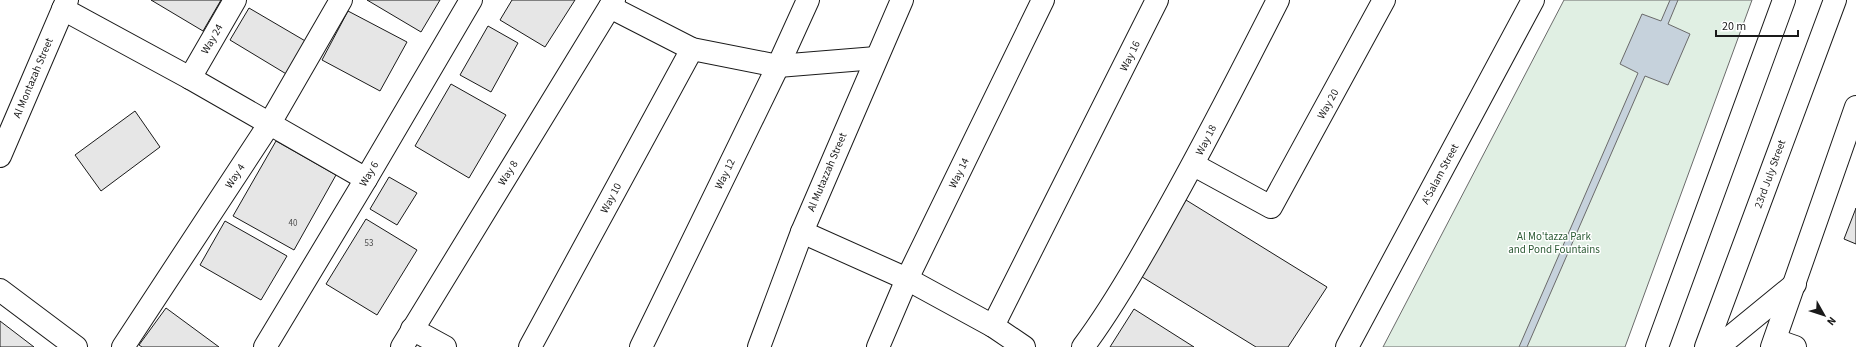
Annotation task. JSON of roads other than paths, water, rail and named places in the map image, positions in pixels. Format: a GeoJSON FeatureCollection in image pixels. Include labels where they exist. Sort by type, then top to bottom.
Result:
{"type":"FeatureCollection","features":[{"type":"Feature","properties":{"kind":"street","name":"Way 24"},"geometry":{"type":"LineString","coordinates":[[190,78],[235,0]]}},
{"type":"Feature","properties":{"kind":"street","name":"Way 4"},"geometry":{"type":"LineString","coordinates":[[123,347],[270,123],[341,0]]}},
{"type":"Feature","properties":{"kind":"street","name":"Way 6"},"geometry":{"type":"LineString","coordinates":[[264,347],[366,179],[471,0]]}},
{"type":"Feature","properties":{"kind":"street","name":"Way 12"},"geometry":{"type":"LineString","coordinates":[[641,347],[778,66],[808,0]]}},
{"type":"Feature","properties":{"kind":"street","name":"Al Mutazzah Street"},"geometry":{"type":"LineString","coordinates":[[759,347],[802,232],[902,0]]}},
{"type":"Feature","properties":{"kind":"street","name":"Way 14"},"geometry":{"type":"LineString","coordinates":[[878,347],[907,279],[1043,0]]}},
{"type":"Feature","properties":{"kind":"street","name":"Way 16"},"geometry":{"type":"LineString","coordinates":[[993,326],[1158,0]]}},
{"type":"Feature","properties":{"kind":"street","name":"Way 18"},"geometry":{"type":"LineString","coordinates":[[1083,347],[1106,316],[1130,277],[1194,165],[1278,0]]}},
{"type":"Feature","properties":{"kind":"street","name":"Way 20"},"geometry":{"type":"LineString","coordinates":[[1194,165],[1271,207],[1384,0]]}},
{"type":"Feature","properties":{"kind":"street","name":"A'Salam Street"},"geometry":{"type":"LineString","coordinates":[[1346,347],[1534,0]]}},
{"type":"Feature","properties":{"kind":"street"},"geometry":{"type":"LineString","coordinates":[[1657,347],[1784,0]]}},
{"type":"Feature","properties":{"kind":"street","name":"23rd July Street"},"geometry":{"type":"LineString","coordinates":[[1706,347],[1835,0]]}},
{"type":"Feature","properties":{"kind":"street"},"geometry":{"type":"LineString","coordinates":[[612,3],[692,48],[778,66],[876,58]]}},
{"type":"Feature","properties":{"kind":"street","name":"Way 8"},"geometry":{"type":"LineString","coordinates":[[407,338],[612,3]]}},
{"type":"Feature","properties":{"kind":"street"},"geometry":{"type":"LineString","coordinates":[[65,4],[366,179]]}},
{"type":"Feature","properties":{"kind":"street","name":"Al Montazah Street"},"geometry":{"type":"LineString","coordinates":[[0,156],[65,4]]}},
{"type":"Feature","properties":{"kind":"street","name":"Way 10"},"geometry":{"type":"LineString","coordinates":[[530,347],[692,48]]}},
{"type":"Feature","properties":{"kind":"street"},"geometry":{"type":"LineString","coordinates":[[1781,345],[1795,284],[1848,155],[1856,107]]}},
{"type":"Feature","properties":{"kind":"street"},"geometry":{"type":"LineString","coordinates":[[802,232],[907,279],[993,326],[1024,347]]}},
{"type":"Feature","properties":{"kind":"street"},"geometry":{"type":"LineString","coordinates":[[1718,347],[1795,284]]}},
{"type":"Feature","properties":{"kind":"street"},"geometry":{"type":"LineString","coordinates":[[0,290],[76,347]]}},
{"type":"Feature","properties":{"kind":"street"},"geometry":{"type":"LineString","coordinates":[[407,338],[445,347]]}},
{"type":"Feature","properties":{"kind":"park label","name":"Al Mo'tazza Park and Pond Fountains"},"geometry":{"type":"Point","coordinates":[1554,242]}}]}
